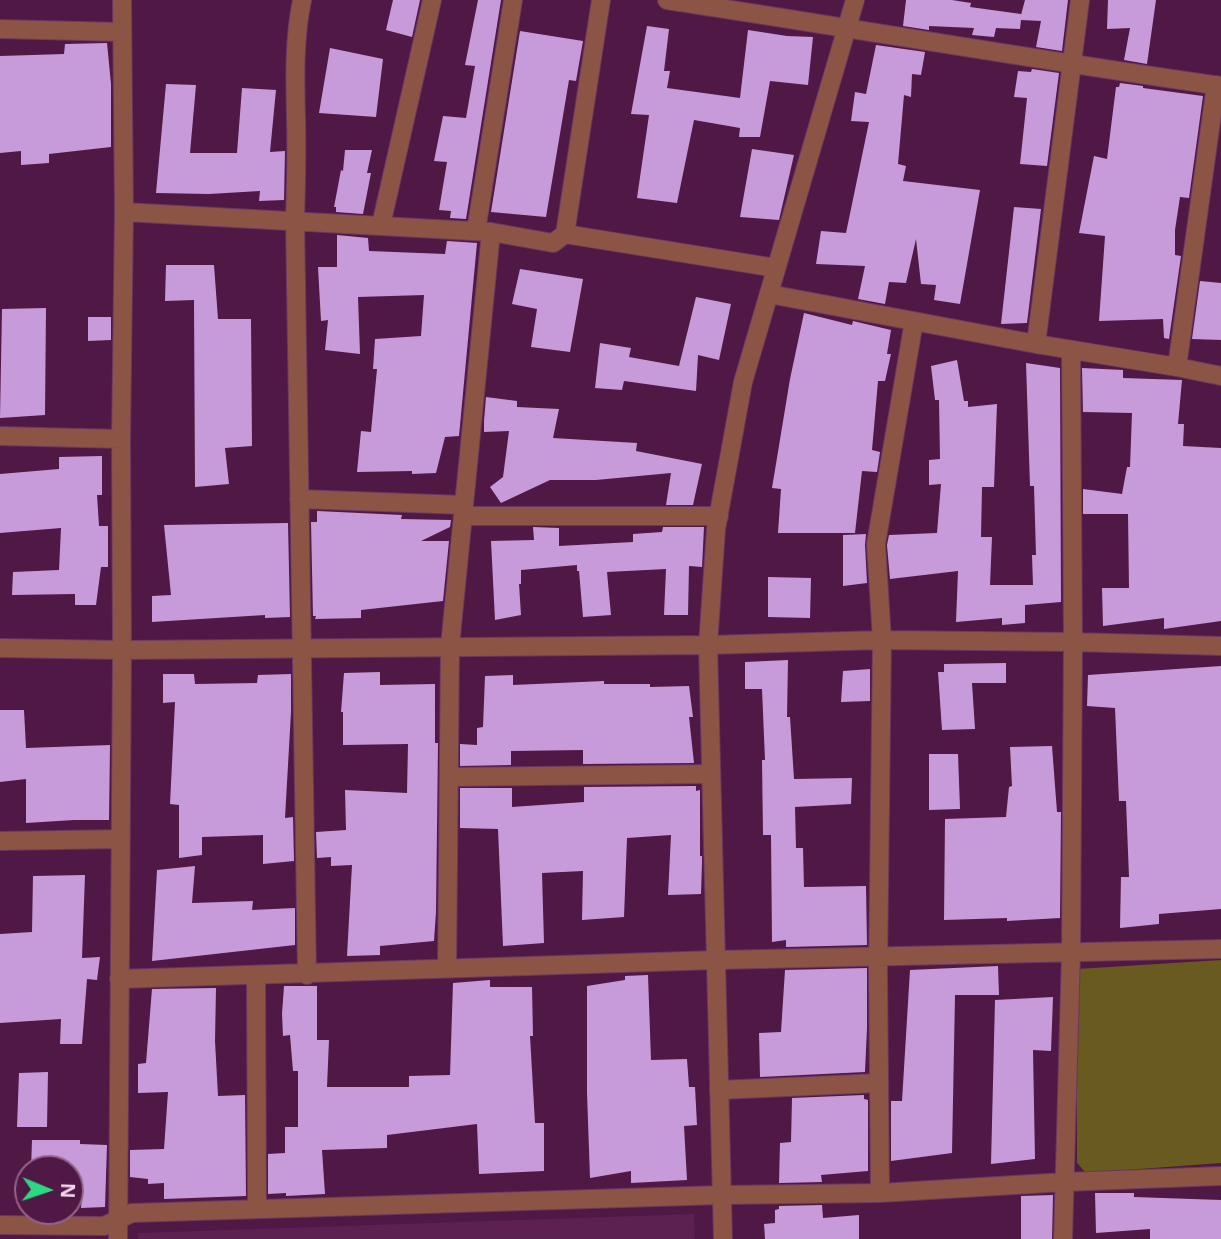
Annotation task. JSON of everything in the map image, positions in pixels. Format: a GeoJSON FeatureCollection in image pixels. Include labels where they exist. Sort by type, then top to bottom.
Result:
{"type":"FeatureCollection","features":[{"type":"Feature","properties":{"kind":"street"},"geometry":{"type":"LineString","coordinates":[[118,1239],[124,212],[122,0]]}},
{"type":"Feature","properties":{"kind":"street"},"geometry":{"type":"LineString","coordinates":[[302,0],[295,58],[295,221],[307,975]]}},
{"type":"Feature","properties":{"kind":"street"},"geometry":{"type":"LineString","coordinates":[[381,225],[432,0]]}},
{"type":"Feature","properties":{"kind":"street"},"geometry":{"type":"LineString","coordinates":[[447,968],[450,646],[464,511],[484,232],[513,0]]}},
{"type":"Feature","properties":{"kind":"street"},"geometry":{"type":"LineString","coordinates":[[124,212],[484,232],[553,243],[565,234],[601,0]]}},
{"type":"Feature","properties":{"kind":"street"},"geometry":{"type":"LineString","coordinates":[[667,0],[1219,86],[1177,367]]}},
{"type":"Feature","properties":{"kind":"street"},"geometry":{"type":"LineString","coordinates":[[723,1239],[708,645],[716,529],[743,382],[855,0]]}},
{"type":"Feature","properties":{"kind":"street"},"geometry":{"type":"LineString","coordinates":[[1035,344],[1080,0]]}},
{"type":"Feature","properties":{"kind":"street"},"geometry":{"type":"LineString","coordinates":[[0,30],[121,32]]}},
{"type":"Feature","properties":{"kind":"street"},"geometry":{"type":"LineString","coordinates":[[565,234],[776,268]]}},
{"type":"Feature","properties":{"kind":"street"},"geometry":{"type":"LineString","coordinates":[[769,294],[1221,376]]}},
{"type":"Feature","properties":{"kind":"street"},"geometry":{"type":"LineString","coordinates":[[880,1193],[878,969],[881,640],[876,544],[914,321]]}},
{"type":"Feature","properties":{"kind":"street"},"geometry":{"type":"LineString","coordinates":[[1063,1239],[1072,953],[1071,350]]}},
{"type":"Feature","properties":{"kind":"street"},"geometry":{"type":"LineString","coordinates":[[0,436],[121,439]]}},
{"type":"Feature","properties":{"kind":"street"},"geometry":{"type":"LineString","coordinates":[[299,499],[464,511],[719,516]]}},
{"type":"Feature","properties":{"kind":"street"},"geometry":{"type":"LineString","coordinates":[[0,648],[122,650],[708,645],[881,640],[1221,646]]}},
{"type":"Feature","properties":{"kind":"street"},"geometry":{"type":"LineString","coordinates":[[449,777],[711,774]]}},
{"type":"Feature","properties":{"kind":"street"},"geometry":{"type":"LineString","coordinates":[[0,841],[121,839]]}},
{"type":"Feature","properties":{"kind":"street"},"geometry":{"type":"LineString","coordinates":[[119,979],[716,960],[1221,949]]}},
{"type":"Feature","properties":{"kind":"street"},"geometry":{"type":"LineString","coordinates":[[256,976],[257,1209]]}},
{"type":"Feature","properties":{"kind":"street"},"geometry":{"type":"LineString","coordinates":[[719,1090],[879,1083]]}},
{"type":"Feature","properties":{"kind":"street"},"geometry":{"type":"LineString","coordinates":[[0,1224],[104,1226],[132,1213],[722,1195],[880,1193],[1221,1176]]}},
{"type":"Feature","properties":{"kind":"shaded area"},"geometry":{"type":"Polygon","coordinates":[[[1221,960],[1221,1163],[1086,1173],[1077,1163],[1077,969],[1221,960]]]}},
{"type":"Feature","properties":{"kind":"shaded area"},"geometry":{"type":"Polygon","coordinates":[[[694,1214],[695,1239],[138,1239],[138,1233],[694,1214]]]}},
{"type":"Feature","properties":{"kind":"building"},"geometry":{"type":"Polygon","coordinates":[[[393,0],[420,0],[412,37],[386,30],[393,0]]]}},
{"type":"Feature","properties":{"kind":"building"},"geometry":{"type":"Polygon","coordinates":[[[478,0],[501,0],[466,219],[450,218],[451,211],[439,210],[447,162],[434,161],[443,116],[466,118],[475,66],[465,65],[478,0]]]}},
{"type":"Feature","properties":{"kind":"building"},"geometry":{"type":"Polygon","coordinates":[[[906,0],[952,0],[971,3],[970,7],[1021,15],[1025,0],[1068,0],[1062,51],[1036,47],[1041,21],[1021,20],[1020,29],[996,28],[994,37],[972,35],[974,28],[929,26],[929,30],[903,26],[906,0]]]}},
{"type":"Feature","properties":{"kind":"building"},"geometry":{"type":"Polygon","coordinates":[[[1108,0],[1156,0],[1147,64],[1124,60],[1130,28],[1107,29],[1108,0]]]}},
{"type":"Feature","properties":{"kind":"building"},"geometry":{"type":"Polygon","coordinates":[[[647,26],[669,29],[664,71],[670,71],[667,88],[740,98],[748,30],[813,37],[808,85],[770,81],[760,137],[739,137],[740,128],[694,120],[677,203],[637,198],[649,115],[631,114],[647,26]]]}},
{"type":"Feature","properties":{"kind":"building"},"geometry":{"type":"Polygon","coordinates":[[[520,31],[583,41],[576,81],[569,80],[546,217],[491,212],[520,31]]]}},
{"type":"Feature","properties":{"kind":"building"},"geometry":{"type":"Polygon","coordinates":[[[107,43],[111,84],[111,147],[49,154],[49,163],[21,165],[21,151],[0,153],[0,56],[64,54],[65,44],[107,43]]]}},
{"type":"Feature","properties":{"kind":"building"},"geometry":{"type":"Polygon","coordinates":[[[876,45],[925,52],[921,75],[912,74],[911,97],[904,95],[898,164],[906,166],[903,181],[980,190],[960,304],[934,300],[936,285],[921,284],[916,239],[906,283],[889,282],[885,304],[858,299],[865,266],[816,264],[821,231],[846,233],[869,122],[851,121],[855,92],[866,94],[876,45]]]}},
{"type":"Feature","properties":{"kind":"building"},"geometry":{"type":"Polygon","coordinates":[[[330,48],[383,59],[376,117],[319,113],[330,48]]]}},
{"type":"Feature","properties":{"kind":"building"},"geometry":{"type":"Polygon","coordinates":[[[1032,69],[1059,73],[1047,166],[1020,164],[1027,98],[1014,97],[1018,71],[1031,72],[1032,69]]]}},
{"type":"Feature","properties":{"kind":"building"},"geometry":{"type":"Polygon","coordinates":[[[1120,83],[1203,96],[1189,198],[1180,197],[1175,230],[1175,255],[1181,256],[1169,339],[1164,338],[1163,319],[1099,321],[1105,236],[1079,233],[1094,156],[1107,159],[1116,87],[1119,87],[1120,83]]]}},
{"type":"Feature","properties":{"kind":"building"},"geometry":{"type":"Polygon","coordinates":[[[166,84],[196,85],[190,153],[237,153],[242,88],[276,90],[270,152],[285,151],[284,200],[259,201],[260,191],[156,193],[166,84]]]}},
{"type":"Feature","properties":{"kind":"building"},"geometry":{"type":"Polygon","coordinates":[[[752,149],[794,155],[779,220],[740,217],[752,149]]]}},
{"type":"Feature","properties":{"kind":"building"},"geometry":{"type":"Polygon","coordinates":[[[345,150],[372,150],[367,173],[371,173],[363,214],[336,212],[334,207],[345,150]]]}},
{"type":"Feature","properties":{"kind":"building"},"geometry":{"type":"Polygon","coordinates":[[[1014,207],[1041,209],[1027,323],[1001,324],[1014,207]]]}},
{"type":"Feature","properties":{"kind":"building"},"geometry":{"type":"Polygon","coordinates":[[[337,235],[368,238],[369,251],[445,254],[447,241],[477,243],[459,436],[445,437],[436,473],[357,472],[361,431],[371,432],[377,369],[373,369],[375,339],[421,336],[424,295],[358,297],[360,354],[325,350],[328,320],[321,321],[318,267],[337,267],[337,235]]]}},
{"type":"Feature","properties":{"kind":"building"},"geometry":{"type":"Polygon","coordinates":[[[166,265],[214,265],[218,319],[251,319],[252,446],[225,448],[229,484],[195,487],[194,300],[165,301],[166,265]]]}},
{"type":"Feature","properties":{"kind":"building"},"geometry":{"type":"Polygon","coordinates":[[[520,269],[583,279],[570,352],[531,347],[537,309],[512,304],[520,269]]]}},
{"type":"Feature","properties":{"kind":"building"},"geometry":{"type":"Polygon","coordinates":[[[1200,281],[1221,283],[1221,340],[1192,339],[1200,281]]]}},
{"type":"Feature","properties":{"kind":"building"},"geometry":{"type":"Polygon","coordinates":[[[696,297],[731,304],[719,360],[698,355],[696,391],[624,381],[622,390],[595,388],[600,343],[631,348],[629,357],[679,366],[696,297]]]}},
{"type":"Feature","properties":{"kind":"building"},"geometry":{"type":"Polygon","coordinates":[[[46,308],[45,415],[0,418],[2,309],[46,308]]]}},
{"type":"Feature","properties":{"kind":"building"},"geometry":{"type":"Polygon","coordinates":[[[804,313],[852,325],[853,321],[891,330],[887,354],[891,354],[885,381],[878,381],[872,450],[880,452],[877,472],[862,471],[855,533],[778,533],[781,489],[772,488],[804,313]]]}},
{"type":"Feature","properties":{"kind":"building"},"geometry":{"type":"Polygon","coordinates":[[[88,317],[111,317],[111,340],[88,341],[88,317]]]}},
{"type":"Feature","properties":{"kind":"building"},"geometry":{"type":"Polygon","coordinates":[[[957,360],[964,401],[968,401],[968,407],[997,404],[994,487],[982,487],[981,537],[992,537],[990,585],[1033,585],[1032,555],[1036,555],[1034,486],[1030,486],[1026,363],[1060,368],[1061,602],[1025,605],[1025,623],[1002,625],[1002,618],[956,622],[958,571],[890,579],[887,545],[889,535],[937,533],[941,484],[929,485],[929,460],[940,459],[939,400],[935,400],[931,366],[957,360]]]}},
{"type":"Feature","properties":{"kind":"building"},"geometry":{"type":"Polygon","coordinates":[[[1082,368],[1123,370],[1123,378],[1182,380],[1178,424],[1184,424],[1183,446],[1221,448],[1221,621],[1164,629],[1164,618],[1103,626],[1102,588],[1129,588],[1128,514],[1083,514],[1083,489],[1122,494],[1127,467],[1130,467],[1132,413],[1083,412],[1082,368]]]}},
{"type":"Feature","properties":{"kind":"building"},"geometry":{"type":"Polygon","coordinates":[[[486,397],[517,401],[517,407],[559,409],[553,438],[637,443],[636,451],[702,464],[693,505],[666,505],[671,473],[596,480],[550,480],[501,503],[490,487],[503,477],[509,431],[484,432],[486,397]]]}},
{"type":"Feature","properties":{"kind":"building"},"geometry":{"type":"Polygon","coordinates":[[[102,456],[102,495],[97,495],[99,526],[108,526],[108,567],[101,567],[96,605],[75,605],[75,594],[12,595],[13,572],[59,570],[61,528],[0,533],[0,474],[59,469],[59,457],[102,456]]]}},
{"type":"Feature","properties":{"kind":"building"},"geometry":{"type":"Polygon","coordinates":[[[317,511],[402,515],[401,519],[451,520],[450,527],[421,541],[449,541],[443,601],[361,610],[361,618],[315,619],[311,522],[317,522],[317,511]]]}},
{"type":"Feature","properties":{"kind":"building"},"geometry":{"type":"Polygon","coordinates":[[[288,523],[290,617],[265,618],[265,615],[152,622],[152,596],[171,595],[164,525],[288,523]]]}},
{"type":"Feature","properties":{"kind":"building"},"geometry":{"type":"Polygon","coordinates":[[[533,527],[559,528],[559,546],[633,542],[633,534],[662,532],[663,527],[704,527],[702,567],[689,566],[688,615],[664,615],[666,569],[607,572],[611,615],[583,617],[577,565],[521,570],[521,615],[495,620],[491,541],[534,540],[533,527]]]}},
{"type":"Feature","properties":{"kind":"building"},"geometry":{"type":"Polygon","coordinates":[[[866,534],[867,583],[843,586],[843,535],[866,534]]]}},
{"type":"Feature","properties":{"kind":"building"},"geometry":{"type":"Polygon","coordinates":[[[768,577],[811,578],[810,618],[768,617],[768,577]]]}},
{"type":"Feature","properties":{"kind":"building"},"geometry":{"type":"Polygon","coordinates":[[[788,660],[787,717],[790,717],[794,779],[852,778],[851,804],[795,807],[796,848],[803,848],[804,887],[866,886],[867,945],[786,947],[786,940],[772,942],[771,835],[763,835],[762,760],[765,760],[762,689],[745,689],[745,662],[788,660]]]}},
{"type":"Feature","properties":{"kind":"building"},"geometry":{"type":"Polygon","coordinates":[[[1006,663],[1006,683],[972,683],[975,729],[942,730],[938,672],[944,672],[944,664],[1006,663]]]}},
{"type":"Feature","properties":{"kind":"building"},"geometry":{"type":"Polygon","coordinates":[[[1221,666],[1221,909],[1159,914],[1159,924],[1120,928],[1121,877],[1129,877],[1126,801],[1119,801],[1115,708],[1087,706],[1088,675],[1221,666]]]}},
{"type":"Feature","properties":{"kind":"building"},"geometry":{"type":"Polygon","coordinates":[[[870,669],[870,701],[841,702],[843,671],[870,669]]]}},
{"type":"Feature","properties":{"kind":"building"},"geometry":{"type":"Polygon","coordinates":[[[380,672],[380,685],[435,684],[435,743],[438,743],[434,941],[380,946],[380,955],[347,956],[352,865],[331,866],[331,857],[317,858],[316,832],[346,830],[345,790],[407,793],[408,744],[343,745],[341,712],[344,673],[380,672]]]}},
{"type":"Feature","properties":{"kind":"building"},"geometry":{"type":"Polygon","coordinates":[[[163,674],[194,674],[195,684],[257,683],[258,675],[291,674],[285,818],[293,817],[294,861],[263,864],[263,835],[202,837],[202,855],[179,858],[179,805],[170,804],[175,702],[163,703],[163,674]]]}},
{"type":"Feature","properties":{"kind":"building"},"geometry":{"type":"Polygon","coordinates":[[[513,675],[513,685],[604,681],[604,684],[650,684],[650,687],[689,686],[694,763],[583,764],[583,750],[511,751],[511,765],[460,766],[460,744],[477,745],[477,728],[483,727],[485,676],[513,675]]]}},
{"type":"Feature","properties":{"kind":"building"},"geometry":{"type":"Polygon","coordinates":[[[0,710],[24,710],[26,748],[110,745],[109,820],[26,823],[26,779],[0,782],[0,710]]]}},
{"type":"Feature","properties":{"kind":"building"},"geometry":{"type":"Polygon","coordinates":[[[1052,746],[1057,812],[1061,812],[1060,918],[944,920],[945,819],[1006,817],[1009,787],[1012,786],[1010,747],[1052,746]]]}},
{"type":"Feature","properties":{"kind":"building"},"geometry":{"type":"Polygon","coordinates":[[[929,754],[958,754],[960,809],[929,810],[929,754]]]}},
{"type":"Feature","properties":{"kind":"building"},"geometry":{"type":"Polygon","coordinates":[[[696,786],[696,791],[700,790],[701,894],[668,895],[671,835],[627,838],[624,917],[582,920],[583,871],[542,873],[544,943],[503,946],[498,829],[460,828],[460,788],[512,788],[512,807],[584,802],[584,787],[696,786]]]}},
{"type":"Feature","properties":{"kind":"building"},"geometry":{"type":"Polygon","coordinates":[[[195,866],[192,903],[253,901],[252,910],[295,908],[295,945],[152,961],[157,870],[195,866]]]}},
{"type":"Feature","properties":{"kind":"building"},"geometry":{"type":"Polygon","coordinates":[[[85,875],[82,958],[100,957],[97,980],[87,979],[82,1044],[60,1044],[61,1019],[0,1023],[0,934],[32,932],[33,876],[85,875]]]}},
{"type":"Feature","properties":{"kind":"building"},"geometry":{"type":"Polygon","coordinates":[[[998,966],[999,995],[955,995],[952,1153],[891,1161],[891,1101],[902,1101],[910,970],[998,966]]]}},
{"type":"Feature","properties":{"kind":"building"},"geometry":{"type":"Polygon","coordinates":[[[867,968],[865,1072],[760,1077],[759,1033],[781,1032],[785,970],[867,968]]]}},
{"type":"Feature","properties":{"kind":"building"},"geometry":{"type":"Polygon","coordinates":[[[648,975],[651,1060],[687,1059],[689,1087],[695,1087],[697,1125],[684,1126],[687,1180],[631,1183],[631,1171],[590,1178],[587,986],[625,980],[625,976],[648,975]]]}},
{"type":"Feature","properties":{"kind":"building"},"geometry":{"type":"Polygon","coordinates":[[[490,980],[490,987],[532,987],[533,1036],[530,1036],[535,1123],[544,1123],[544,1171],[479,1174],[477,1124],[387,1135],[387,1148],[322,1150],[325,1194],[268,1194],[268,1154],[285,1153],[285,1127],[298,1127],[298,1071],[293,1071],[290,1035],[283,1036],[284,986],[317,986],[317,1040],[329,1040],[327,1087],[409,1087],[409,1076],[450,1075],[453,983],[490,980]]]}},
{"type":"Feature","properties":{"kind":"building"},"geometry":{"type":"Polygon","coordinates":[[[216,988],[218,1096],[245,1095],[246,1196],[164,1199],[164,1183],[148,1184],[148,1179],[130,1177],[130,1150],[164,1149],[168,1092],[138,1093],[138,1064],[146,1063],[152,989],[216,988]]]}},
{"type":"Feature","properties":{"kind":"building"},"geometry":{"type":"Polygon","coordinates":[[[1053,997],[1051,1051],[1033,1050],[1035,1159],[991,1164],[995,1000],[1053,997]]]}},
{"type":"Feature","properties":{"kind":"building"},"geometry":{"type":"Polygon","coordinates":[[[48,1072],[47,1127],[17,1127],[19,1073],[48,1072]]]}},
{"type":"Feature","properties":{"kind":"building"},"geometry":{"type":"Polygon","coordinates":[[[864,1095],[864,1099],[868,1100],[868,1171],[821,1175],[822,1182],[779,1183],[780,1143],[791,1142],[792,1098],[864,1095]]]}},
{"type":"Feature","properties":{"kind":"building"},"geometry":{"type":"Polygon","coordinates":[[[32,1140],[80,1140],[80,1144],[107,1145],[105,1207],[84,1208],[84,1155],[31,1155],[32,1140]]]}},
{"type":"Feature","properties":{"kind":"building"},"geometry":{"type":"Polygon","coordinates":[[[1095,1193],[1134,1193],[1134,1197],[1221,1200],[1221,1239],[1150,1239],[1150,1229],[1096,1233],[1095,1193]]]}},
{"type":"Feature","properties":{"kind":"building"},"geometry":{"type":"Polygon","coordinates":[[[1053,1195],[1052,1239],[1021,1239],[1021,1196],[1053,1195]]]}},
{"type":"Feature","properties":{"kind":"building"},"geometry":{"type":"Polygon","coordinates":[[[822,1205],[823,1218],[859,1215],[859,1239],[765,1239],[764,1224],[775,1223],[775,1210],[779,1209],[779,1206],[822,1205]]]}}]}
